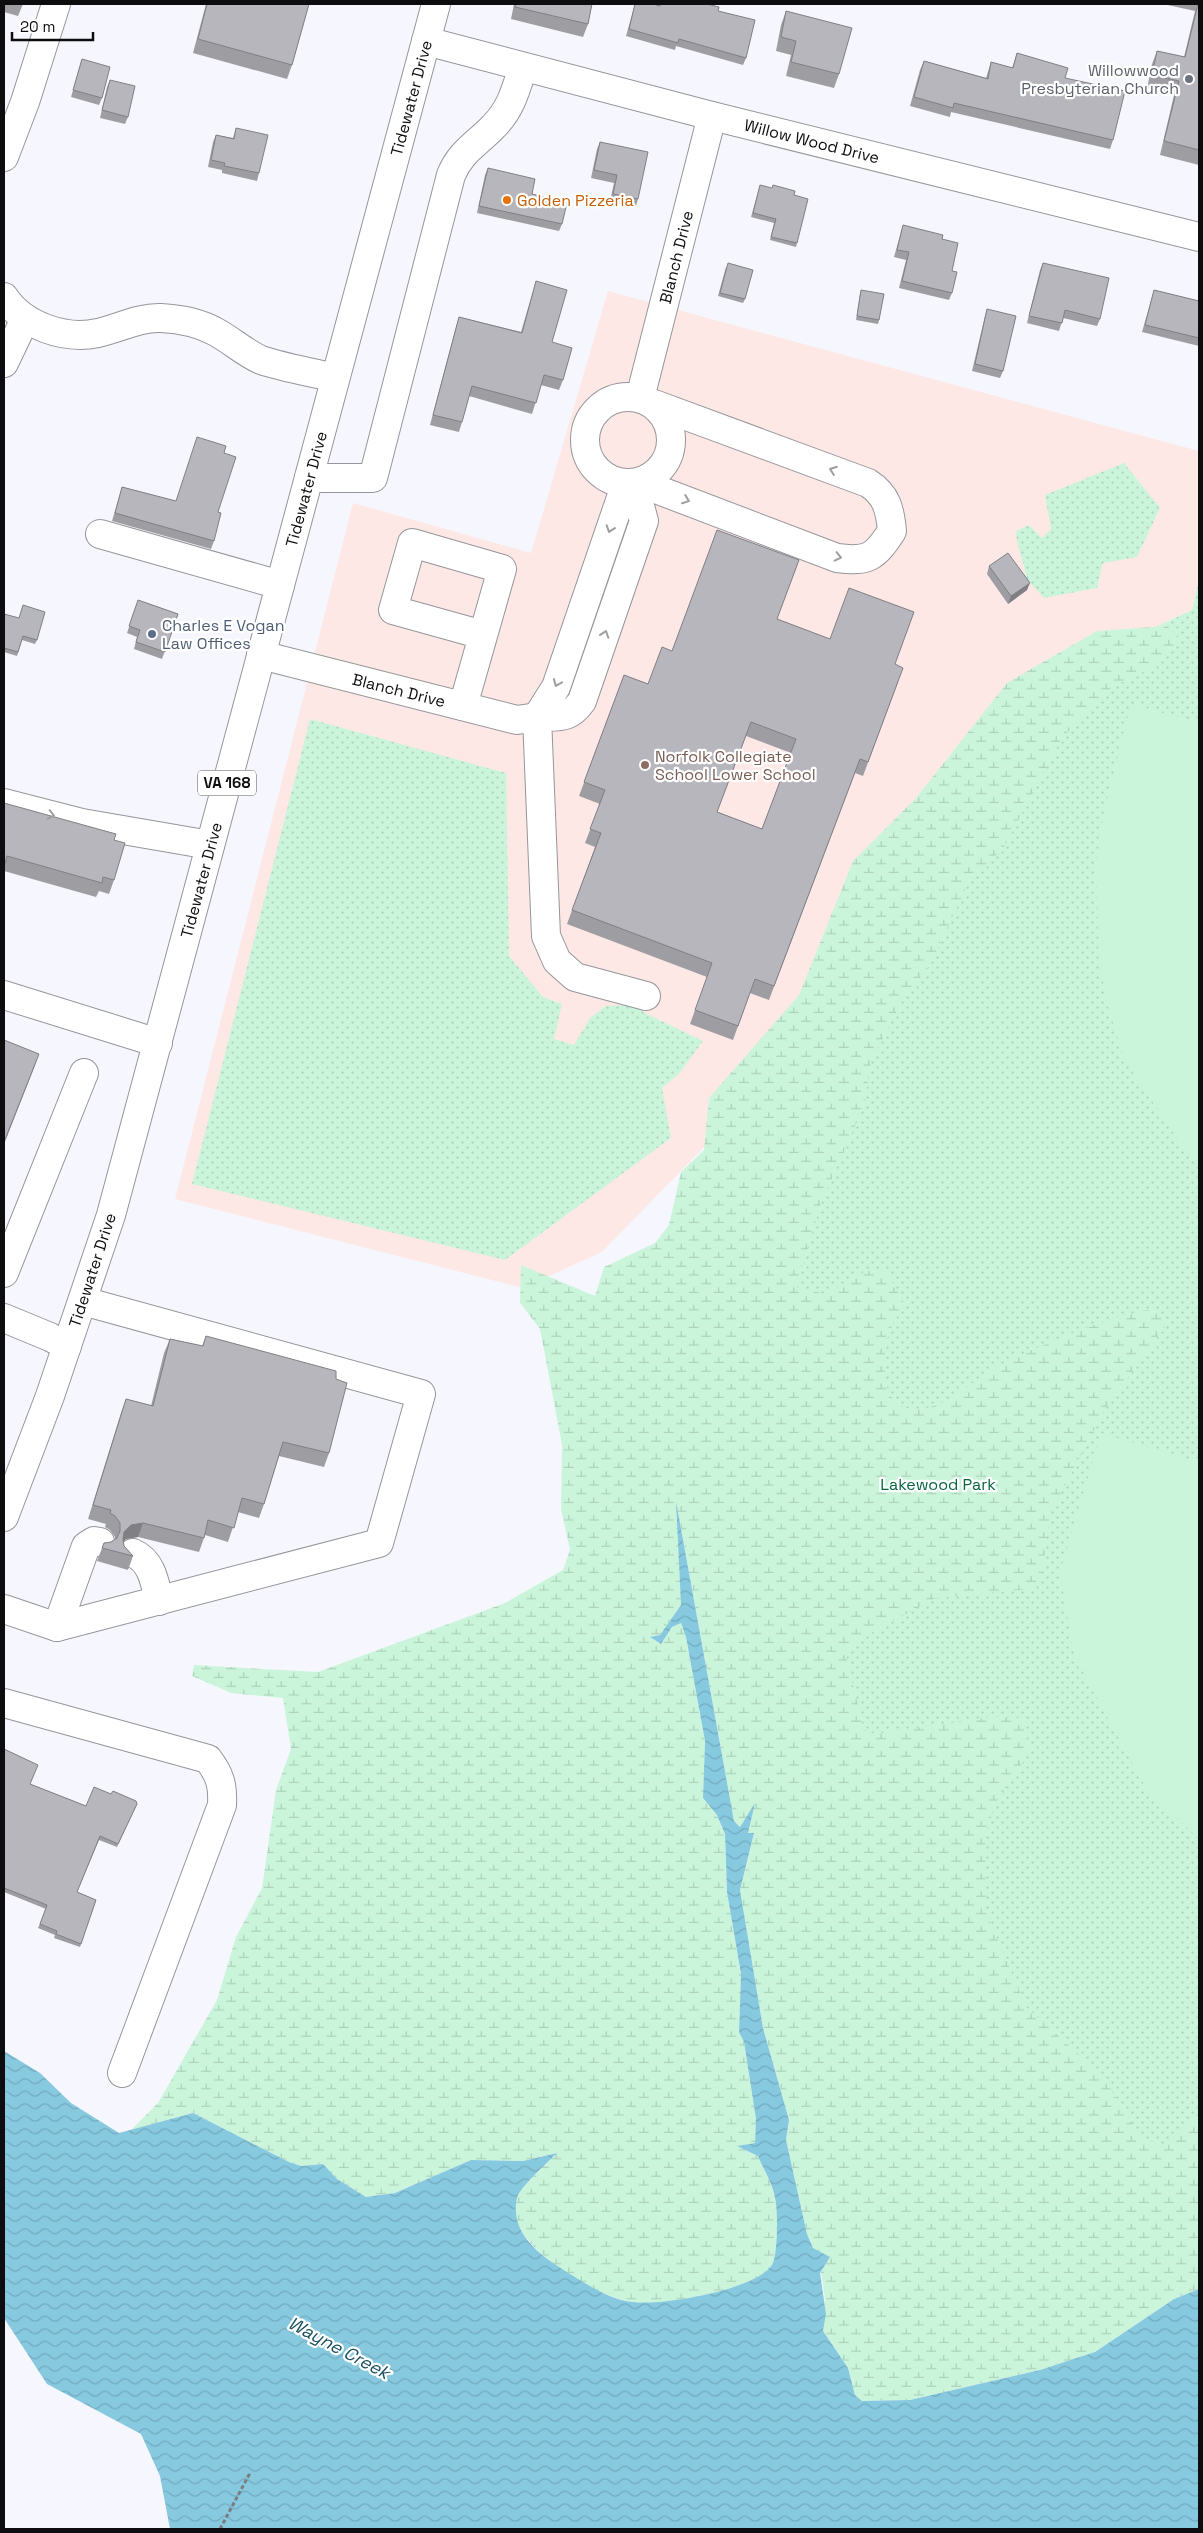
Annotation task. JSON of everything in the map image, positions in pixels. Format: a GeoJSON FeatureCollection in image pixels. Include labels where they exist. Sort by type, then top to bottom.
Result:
{"type":"FeatureCollection","features":[{"type":"Feature","properties":{"kind":"main road"},"geometry":{"type":"LineString","coordinates":[[4,157],[25,102],[56,4]]}},
{"type":"Feature","properties":{"kind":"main road","name":"Tidewater Drive"},"geometry":{"type":"LineString","coordinates":[[4,1517],[83,1301],[111,1215],[436,4]]}},
{"type":"Feature","properties":{"kind":"main road","name":"Willow Wood Drive"},"geometry":{"type":"LineString","coordinates":[[426,41],[712,116],[1198,232]]}},
{"type":"Feature","properties":{"kind":"main road"},"geometry":{"type":"LineString","coordinates":[[309,478],[373,478],[451,175],[467,149],[494,126],[512,103],[522,67]]}},
{"type":"Feature","properties":{"kind":"main road","name":"Blanch Drive"},"geometry":{"type":"LineString","coordinates":[[647,401],[712,116]]}},
{"type":"Feature","properties":{"kind":"main road"},"geometry":{"type":"LineString","coordinates":[[4,297],[25,319],[50,330],[71,334],[97,333],[129,323],[157,318],[186,320],[216,331],[261,359],[335,378]]}},
{"type":"Feature","properties":{"kind":"main road"},"geometry":{"type":"LineString","coordinates":[[4,363],[25,319]]}},
{"type":"Feature","properties":{"kind":"main road"},"geometry":{"type":"LineString","coordinates":[[626,396],[647,401],[868,483],[878,490],[890,507],[892,531],[879,551],[858,560],[837,558],[632,483],[607,478],[596,470],[588,459],[584,446],[585,432],[589,419],[599,407],[611,399],[626,396]]}},
{"type":"Feature","properties":{"kind":"main road"},"geometry":{"type":"LineString","coordinates":[[646,996],[575,977],[557,961],[546,936],[537,718],[556,687],[632,483],[660,470],[668,457],[672,443],[667,422],[647,401]]}},
{"type":"Feature","properties":{"kind":"main road"},"geometry":{"type":"LineString","coordinates":[[100,534],[280,585]]}},
{"type":"Feature","properties":{"kind":"main road"},"geometry":{"type":"LineString","coordinates":[[463,706],[483,635]]}},
{"type":"Feature","properties":{"kind":"main road","name":"Blanch Drive"},"geometry":{"type":"LineString","coordinates":[[261,655],[517,720],[537,718]]}},
{"type":"Feature","properties":{"kind":"main road"},"geometry":{"type":"LineString","coordinates":[[4,803],[82,823],[210,846]]}},
{"type":"Feature","properties":{"kind":"main road"},"geometry":{"type":"LineString","coordinates":[[4,996],[158,1043]]}},
{"type":"Feature","properties":{"kind":"main road"},"geometry":{"type":"LineString","coordinates":[[4,1273],[84,1073]]}},
{"type":"Feature","properties":{"kind":"main road"},"geometry":{"type":"LineString","coordinates":[[4,1609],[57,1626],[159,1602],[379,1543],[421,1394],[83,1301]]}},
{"type":"Feature","properties":{"kind":"main road"},"geometry":{"type":"LineString","coordinates":[[4,1318],[50,1336],[67,1346]]}},
{"type":"Feature","properties":{"kind":"main road"},"geometry":{"type":"LineString","coordinates":[[57,1626],[86,1546],[94,1541],[100,1542]]}},
{"type":"Feature","properties":{"kind":"main road"},"geometry":{"type":"LineString","coordinates":[[133,1553],[139,1556],[151,1569],[159,1602]]}},
{"type":"Feature","properties":{"kind":"main road"},"geometry":{"type":"LineString","coordinates":[[4,1703],[208,1760],[220,1776],[223,1789],[222,1805],[122,2073]]}},
{"type":"Feature","properties":{"kind":"path"},"geometry":{"type":"LineString","coordinates":[[220,2529],[250,2473]]}},
{"type":"Feature","properties":{"kind":"shaded area","name":"Norfolk Collegiate School Lower School"},"geometry":{"type":"Polygon","coordinates":[[[608,291],[1199,451],[1199,580],[1192,610],[1087,659],[719,1132],[602,1252],[523,1288],[175,1199],[353,503],[531,553],[608,291]]]}},
{"type":"Feature","properties":{"kind":"green space"},"geometry":{"type":"Polygon","coordinates":[[[1124,463],[1160,508],[1137,557],[1103,563],[1097,588],[1044,598],[1026,578],[1017,543],[1016,531],[1029,525],[1042,538],[1051,529],[1045,495],[1124,463]]]}},
{"type":"Feature","properties":{"kind":"green space","name":"Lakewood Park"},"geometry":{"type":"Polygon","coordinates":[[[1199,580],[1199,2289],[862,2401],[787,1146],[1087,659],[1192,610],[1199,580]]]}},
{"type":"Feature","properties":{"kind":"green space"},"geometry":{"type":"Polygon","coordinates":[[[1166,626],[1182,640],[1158,665],[1112,687],[1061,739],[1004,847],[968,884],[930,965],[902,1001],[871,1061],[864,1106],[821,1203],[796,1287],[825,1294],[864,1272],[880,1269],[889,1276],[904,1303],[887,1340],[885,1375],[890,1394],[895,1402],[903,1407],[913,1409],[937,1405],[1002,1364],[1094,1325],[1151,1309],[1169,1321],[1104,1411],[1050,1514],[1043,1569],[1032,1589],[936,1598],[860,1639],[846,1656],[864,1730],[875,1734],[990,1717],[1024,1718],[1031,1750],[996,1803],[985,1836],[986,1912],[1026,2007],[1102,2075],[1141,2138],[1163,2145],[1173,2140],[1199,2113],[1199,2289],[1174,2299],[1095,2352],[1040,2370],[910,2400],[862,2401],[855,2395],[848,2368],[823,2331],[825,2307],[820,2269],[807,2234],[786,2140],[789,2120],[763,2028],[740,1890],[754,1834],[748,1833],[754,1805],[740,1827],[734,1821],[677,1506],[681,1605],[660,1635],[651,1638],[661,1644],[672,1627],[681,1623],[686,1637],[705,1741],[703,1798],[717,1815],[725,1834],[727,1892],[741,1974],[739,2032],[744,2042],[756,2119],[755,2143],[738,2146],[758,2156],[774,2192],[777,2232],[772,2265],[762,2274],[728,2289],[686,2299],[647,2303],[618,2299],[583,2283],[564,2272],[532,2245],[521,2231],[515,2217],[519,2193],[556,2153],[523,2161],[471,2160],[395,2193],[366,2197],[337,2179],[323,2164],[301,2166],[289,2162],[193,2113],[131,2130],[158,2103],[217,2000],[236,1937],[262,1888],[276,1790],[291,1749],[283,1698],[231,1693],[192,1676],[194,1665],[318,1672],[505,1603],[563,1570],[570,1550],[561,1509],[562,1445],[540,1329],[520,1303],[521,1265],[595,1296],[604,1267],[655,1243],[669,1225],[681,1172],[704,1150],[709,1098],[799,995],[853,861],[916,798],[1007,683],[1097,631],[1166,626]]]}},
{"type":"Feature","properties":{"kind":"green space"},"geometry":{"type":"Polygon","coordinates":[[[1131,704],[1199,723],[1199,1165],[1183,1147],[1124,1059],[1109,1010],[1099,963],[1096,864],[1104,811],[1131,704]]]}},
{"type":"Feature","properties":{"kind":"green space"},"geometry":{"type":"Polygon","coordinates":[[[310,719],[506,773],[509,956],[543,997],[562,1004],[554,1039],[574,1045],[590,1018],[606,1006],[633,1005],[647,1014],[703,1041],[679,1074],[662,1088],[671,1138],[505,1260],[192,1184],[310,719]]]}},
{"type":"Feature","properties":{"kind":"green space"},"geometry":{"type":"Polygon","coordinates":[[[1101,1433],[1199,1462],[1199,1839],[1147,1790],[1074,1655],[1060,1572],[1101,1433]]]}},
{"type":"Feature","properties":{"kind":"water","name":"Wayne Creek"},"geometry":{"type":"Polygon","coordinates":[[[676,1501],[734,1821],[740,1827],[755,1803],[748,1833],[754,1833],[740,1890],[763,2028],[789,2120],[786,2140],[807,2234],[813,2248],[830,2257],[820,2273],[826,2314],[823,2331],[848,2368],[855,2395],[862,2401],[910,2400],[1040,2370],[1095,2352],[1174,2299],[1199,2289],[1199,2529],[170,2529],[160,2476],[141,2434],[47,2384],[4,2318],[4,2051],[40,2073],[71,2103],[119,2133],[193,2113],[289,2162],[301,2166],[323,2164],[337,2179],[366,2197],[395,2193],[471,2160],[523,2161],[557,2153],[528,2182],[519,2194],[516,2212],[519,2225],[533,2247],[555,2264],[604,2294],[625,2301],[647,2303],[685,2299],[728,2289],[762,2274],[772,2265],[777,2232],[777,2212],[774,2193],[758,2156],[737,2146],[755,2143],[756,2119],[744,2042],[739,2032],[741,1974],[727,1892],[725,1834],[717,1815],[703,1798],[705,1741],[686,1637],[681,1623],[672,1627],[661,1644],[650,1637],[660,1635],[681,1605],[676,1501]]]}},
{"type":"Feature","properties":{"kind":"building"},"geometry":{"type":"Polygon","coordinates":[[[207,4],[309,4],[292,65],[198,39],[207,4]]]}},
{"type":"Feature","properties":{"kind":"building"},"geometry":{"type":"Polygon","coordinates":[[[516,4],[592,4],[588,24],[515,7],[516,4]]]}},
{"type":"Feature","properties":{"kind":"building"},"geometry":{"type":"Polygon","coordinates":[[[635,4],[660,6],[660,4],[707,4],[719,7],[718,11],[755,20],[746,58],[679,39],[678,43],[629,29],[635,4]]]}},
{"type":"Feature","properties":{"kind":"building","name":"Willowwood Presbyterian Church"},"geometry":{"type":"Polygon","coordinates":[[[1198,4],[1199,150],[1164,141],[1179,81],[1152,75],[1157,51],[1185,57],[1198,4]]]}},
{"type":"Feature","properties":{"kind":"building"},"geometry":{"type":"Polygon","coordinates":[[[786,11],[852,28],[839,74],[791,62],[796,41],[781,37],[786,11]]]}},
{"type":"Feature","properties":{"kind":"building"},"geometry":{"type":"Polygon","coordinates":[[[1017,53],[1068,68],[1065,78],[1125,91],[1113,140],[954,103],[953,108],[914,97],[924,61],[988,79],[991,62],[1013,68],[1017,53]]]}},
{"type":"Feature","properties":{"kind":"building"},"geometry":{"type":"Polygon","coordinates":[[[82,59],[110,67],[102,98],[73,90],[82,59]]]}},
{"type":"Feature","properties":{"kind":"building"},"geometry":{"type":"Polygon","coordinates":[[[110,80],[135,86],[128,117],[102,110],[110,80]]]}},
{"type":"Feature","properties":{"kind":"building"},"geometry":{"type":"Polygon","coordinates":[[[236,128],[268,135],[259,173],[224,166],[225,163],[211,160],[216,135],[234,139],[236,128]]]}},
{"type":"Feature","properties":{"kind":"building"},"geometry":{"type":"Polygon","coordinates":[[[600,142],[648,152],[638,199],[613,194],[617,175],[594,170],[600,142]]]}},
{"type":"Feature","properties":{"kind":"building"},"geometry":{"type":"Polygon","coordinates":[[[488,168],[535,179],[532,194],[567,203],[562,224],[479,206],[488,168]]]}},
{"type":"Feature","properties":{"kind":"building"},"geometry":{"type":"Polygon","coordinates":[[[760,185],[772,188],[773,185],[795,191],[794,195],[808,199],[797,243],[771,237],[776,219],[753,213],[760,185]]]}},
{"type":"Feature","properties":{"kind":"building"},"geometry":{"type":"Polygon","coordinates":[[[903,225],[943,235],[942,239],[958,243],[952,271],[957,272],[952,293],[902,281],[909,252],[897,250],[903,225]]]}},
{"type":"Feature","properties":{"kind":"building"},"geometry":{"type":"Polygon","coordinates":[[[728,263],[753,270],[745,299],[720,293],[728,263]]]}},
{"type":"Feature","properties":{"kind":"building"},"geometry":{"type":"Polygon","coordinates":[[[1043,263],[1109,278],[1100,319],[1065,310],[1062,323],[1029,316],[1043,263]]]}},
{"type":"Feature","properties":{"kind":"building"},"geometry":{"type":"Polygon","coordinates":[[[536,281],[567,290],[552,342],[572,348],[563,380],[544,375],[536,403],[472,386],[462,422],[433,415],[459,317],[522,333],[536,281]]]}},
{"type":"Feature","properties":{"kind":"building"},"geometry":{"type":"Polygon","coordinates":[[[861,290],[884,294],[879,320],[857,316],[861,290]]]}},
{"type":"Feature","properties":{"kind":"building"},"geometry":{"type":"Polygon","coordinates":[[[1154,290],[1199,301],[1199,338],[1145,325],[1154,290]]]}},
{"type":"Feature","properties":{"kind":"building"},"geometry":{"type":"Polygon","coordinates":[[[987,309],[1016,316],[1003,371],[975,364],[987,309]]]}},
{"type":"Feature","properties":{"kind":"building"},"geometry":{"type":"Polygon","coordinates":[[[197,437],[226,446],[224,453],[236,457],[218,512],[221,513],[214,541],[115,513],[122,487],[176,501],[197,437]]]}},
{"type":"Feature","properties":{"kind":"building"},"geometry":{"type":"Polygon","coordinates":[[[717,530],[799,560],[777,619],[830,639],[849,588],[914,612],[895,664],[903,668],[868,762],[860,759],[774,986],[755,979],[738,1026],[695,1010],[712,963],[572,910],[601,833],[590,829],[605,790],[584,782],[624,675],[648,684],[662,647],[672,651],[717,530]],[[751,722],[717,812],[762,829],[796,739],[751,722]]]}},
{"type":"Feature","properties":{"kind":"building"},"geometry":{"type":"Polygon","coordinates":[[[1008,553],[1030,583],[1011,596],[989,566],[1008,553]]]}},
{"type":"Feature","properties":{"kind":"building"},"geometry":{"type":"Polygon","coordinates":[[[138,600],[178,614],[165,652],[136,642],[140,630],[129,626],[138,600]]]}},
{"type":"Feature","properties":{"kind":"building"},"geometry":{"type":"Polygon","coordinates":[[[23,605],[45,612],[37,640],[23,636],[18,652],[4,648],[4,614],[19,618],[23,605]]]}},
{"type":"Feature","properties":{"kind":"building"},"geometry":{"type":"Polygon","coordinates":[[[4,803],[116,834],[114,840],[125,843],[114,880],[103,877],[102,883],[7,856],[4,867],[4,803]]]}},
{"type":"Feature","properties":{"kind":"building"},"geometry":{"type":"Polygon","coordinates":[[[4,1040],[39,1054],[4,1142],[4,1040]]]}},
{"type":"Feature","properties":{"kind":"building"},"geometry":{"type":"Polygon","coordinates":[[[206,1336],[336,1371],[336,1379],[347,1383],[329,1453],[283,1442],[264,1504],[242,1498],[234,1528],[208,1520],[204,1538],[143,1523],[131,1525],[124,1532],[124,1546],[133,1556],[102,1548],[104,1543],[111,1542],[117,1538],[120,1531],[120,1523],[110,1513],[111,1510],[93,1505],[126,1399],[153,1406],[170,1339],[203,1346],[206,1336]]]}},
{"type":"Feature","properties":{"kind":"building"},"geometry":{"type":"Polygon","coordinates":[[[4,1749],[38,1765],[30,1784],[86,1806],[94,1787],[111,1794],[113,1791],[136,1801],[137,1804],[118,1844],[100,1836],[77,1892],[96,1900],[81,1944],[56,1934],[57,1931],[40,1924],[47,1905],[4,1888],[4,1749]]]}},
{"type":"Feature","properties":{"kind":"place","name":"Willowwood Presbyterian Church"},"geometry":{"type":"Point","coordinates":[1189,79]}},
{"type":"Feature","properties":{"kind":"place","name":"Golden Pizzeria"},"geometry":{"type":"Point","coordinates":[507,200]}},
{"type":"Feature","properties":{"kind":"place","name":"Charles E Vogan Law Offices"},"geometry":{"type":"Point","coordinates":[152,634]}},
{"type":"Feature","properties":{"kind":"place","name":"Norfolk Collegiate School Lower School"},"geometry":{"type":"Point","coordinates":[645,765]}}]}
